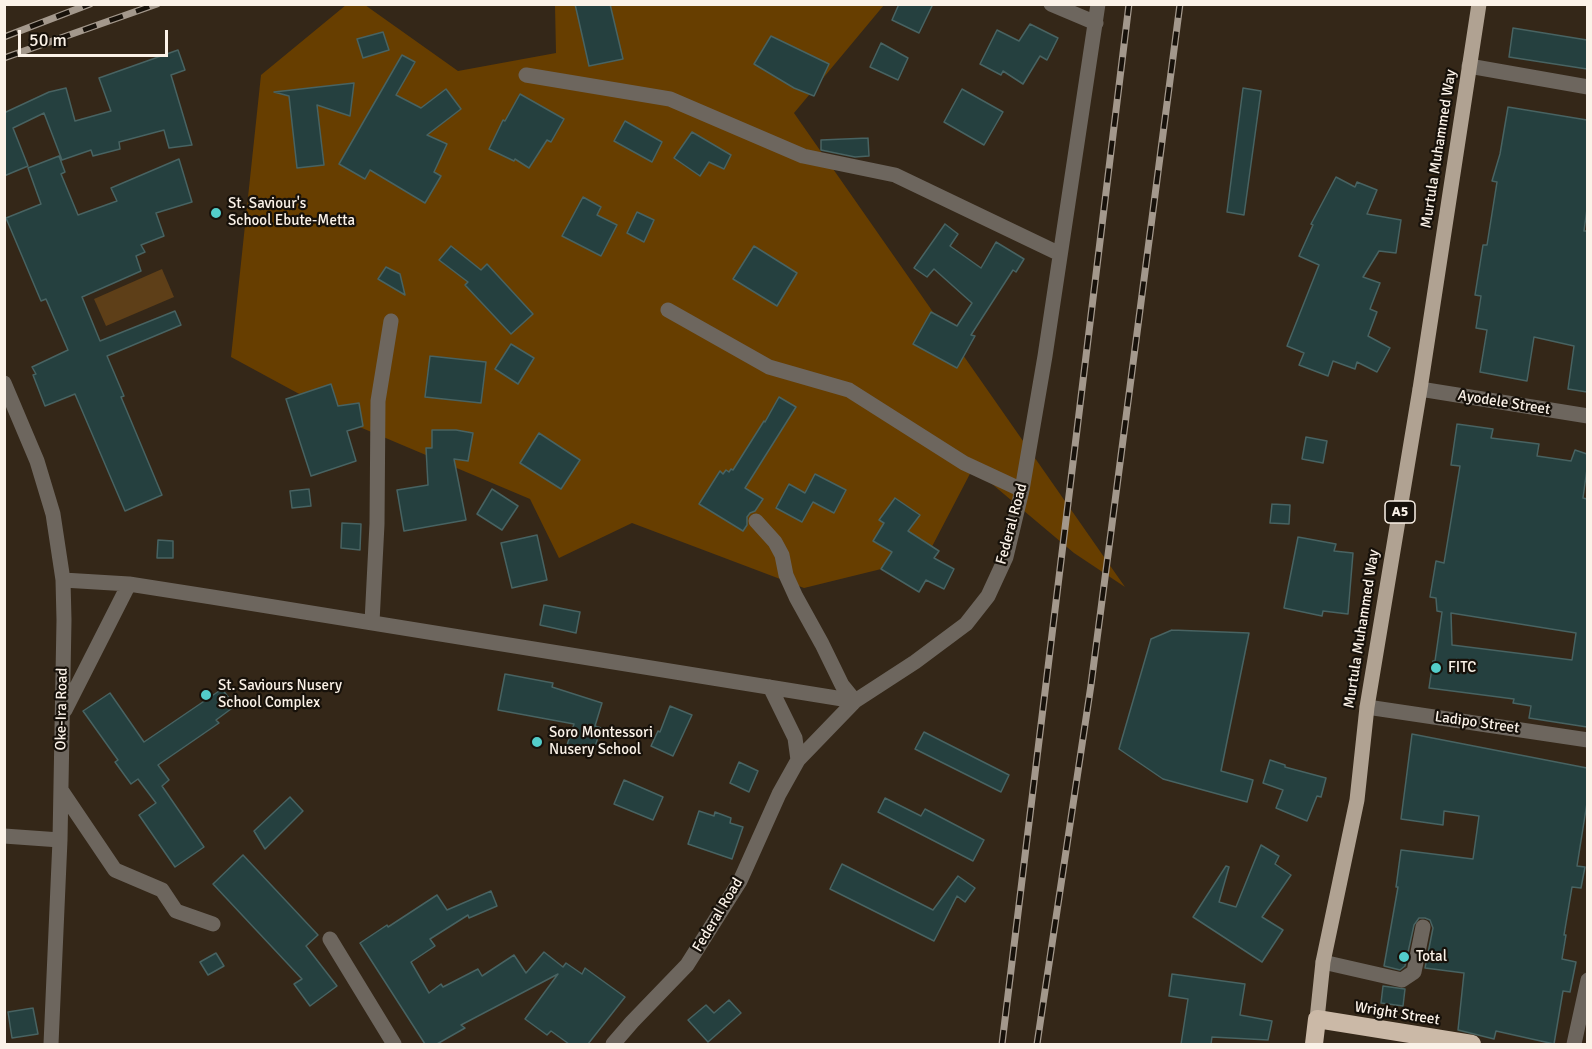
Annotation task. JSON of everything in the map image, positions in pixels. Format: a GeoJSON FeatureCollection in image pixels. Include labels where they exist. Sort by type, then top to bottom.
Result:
{"type":"FeatureCollection","features":[{"type":"Feature","properties":{"kind":"highway","name":"Murtula Muhammed Way"},"geometry":{"type":"LineString","coordinates":[[1314,1044],[1317,1019]]}},
{"type":"Feature","properties":{"kind":"highway","name":"Wright Street"},"geometry":{"type":"LineString","coordinates":[[1317,1019],[1472,1044]]}},
{"type":"Feature","properties":{"kind":"main road","name":"Murtula Muhammed Way"},"geometry":{"type":"LineString","coordinates":[[1317,1019],[1323,962],[1357,800],[1367,707],[1420,389],[1479,4]]}},
{"type":"Feature","properties":{"kind":"street"},"geometry":{"type":"LineString","coordinates":[[1051,4],[1096,23]]}},
{"type":"Feature","properties":{"kind":"street","name":"Federal Road"},"geometry":{"type":"LineString","coordinates":[[613,1044],[687,965],[740,881],[779,794],[798,760],[855,701],[915,662],[966,624],[988,596],[1006,557],[1023,490],[1098,4]]}},
{"type":"Feature","properties":{"kind":"street"},"geometry":{"type":"LineString","coordinates":[[1469,66],[1587,87]]}},
{"type":"Feature","properties":{"kind":"street"},"geometry":{"type":"LineString","coordinates":[[526,75],[670,99],[803,156],[895,175],[1060,254]]}},
{"type":"Feature","properties":{"kind":"street"},"geometry":{"type":"LineString","coordinates":[[668,310],[769,367],[849,390],[964,462],[1023,490]]}},
{"type":"Feature","properties":{"kind":"street"},"geometry":{"type":"LineString","coordinates":[[372,622],[378,401],[391,321]]}},
{"type":"Feature","properties":{"kind":"street","name":"Oke-Ira Road"},"geometry":{"type":"LineString","coordinates":[[4,384],[37,461],[52,514],[63,580],[60,840],[51,1044]]}},
{"type":"Feature","properties":{"kind":"street","name":"Ayodele Street"},"geometry":{"type":"LineString","coordinates":[[1420,389],[1587,416]]}},
{"type":"Feature","properties":{"kind":"street"},"geometry":{"type":"LineString","coordinates":[[756,520],[775,542],[782,555],[786,574],[796,597],[842,686],[855,701]]}},
{"type":"Feature","properties":{"kind":"street"},"geometry":{"type":"LineString","coordinates":[[63,580],[129,584],[855,701]]}},
{"type":"Feature","properties":{"kind":"street"},"geometry":{"type":"LineString","coordinates":[[63,716],[129,584]]}},
{"type":"Feature","properties":{"kind":"street"},"geometry":{"type":"LineString","coordinates":[[770,687],[795,738],[798,760]]}},
{"type":"Feature","properties":{"kind":"street","name":"Ladipo Street"},"geometry":{"type":"LineString","coordinates":[[1367,707],[1587,740]]}},
{"type":"Feature","properties":{"kind":"street"},"geometry":{"type":"LineString","coordinates":[[61,790],[115,870],[162,890],[176,911],[213,924]]}},
{"type":"Feature","properties":{"kind":"street"},"geometry":{"type":"LineString","coordinates":[[4,836],[60,840]]}},
{"type":"Feature","properties":{"kind":"street"},"geometry":{"type":"LineString","coordinates":[[1323,962],[1402,980],[1414,972],[1423,927]]}},
{"type":"Feature","properties":{"kind":"street"},"geometry":{"type":"LineString","coordinates":[[330,939],[394,1044]]}},
{"type":"Feature","properties":{"kind":"street"},"geometry":{"type":"LineString","coordinates":[[1574,1044],[1587,981]]}},
{"type":"Feature","properties":{"kind":"shaded area"},"geometry":{"type":"Polygon","coordinates":[[[346,5],[365,5],[458,71],[556,53],[555,5],[884,5],[794,113],[1125,587],[1074,553],[973,468],[926,558],[804,588],[632,523],[559,558],[530,499],[362,428],[231,357],[261,75],[346,5]]]}},
{"type":"Feature","properties":{"kind":"shaded area"},"geometry":{"type":"Polygon","coordinates":[[[162,269],[174,297],[106,326],[94,299],[162,269]]]}},
{"type":"Feature","properties":{"kind":"building"},"geometry":{"type":"Polygon","coordinates":[[[575,4],[610,4],[623,59],[589,66],[575,4]]]}},
{"type":"Feature","properties":{"kind":"building"},"geometry":{"type":"Polygon","coordinates":[[[899,4],[933,4],[919,33],[892,20],[899,4]]]}},
{"type":"Feature","properties":{"kind":"building"},"geometry":{"type":"Polygon","coordinates":[[[1030,24],[1058,38],[1047,60],[1040,56],[1023,84],[1003,71],[1001,75],[980,64],[997,30],[1019,41],[1030,24]]]}},
{"type":"Feature","properties":{"kind":"building"},"geometry":{"type":"Polygon","coordinates":[[[1513,28],[1587,40],[1587,69],[1509,57],[1513,28]]]}},
{"type":"Feature","properties":{"kind":"building"},"geometry":{"type":"Polygon","coordinates":[[[383,32],[389,50],[363,58],[357,39],[383,32]]]}},
{"type":"Feature","properties":{"kind":"building"},"geometry":{"type":"Polygon","coordinates":[[[771,36],[829,64],[814,96],[794,88],[754,64],[771,36]]]}},
{"type":"Feature","properties":{"kind":"building"},"geometry":{"type":"Polygon","coordinates":[[[881,43],[908,58],[898,80],[870,67],[881,43]]]}},
{"type":"Feature","properties":{"kind":"building"},"geometry":{"type":"Polygon","coordinates":[[[178,50],[185,70],[171,75],[192,145],[169,148],[164,130],[119,142],[120,149],[93,156],[91,150],[62,160],[44,113],[13,128],[28,166],[4,176],[4,109],[6,112],[49,92],[66,88],[75,121],[111,111],[99,78],[178,50]]]}},
{"type":"Feature","properties":{"kind":"building"},"geometry":{"type":"Polygon","coordinates":[[[402,55],[415,62],[396,95],[421,108],[446,89],[461,109],[427,135],[447,144],[434,172],[441,176],[425,203],[370,170],[365,179],[339,164],[402,55]]]}},
{"type":"Feature","properties":{"kind":"building"},"geometry":{"type":"Polygon","coordinates":[[[354,83],[350,116],[317,105],[324,165],[297,168],[289,96],[274,92],[354,83]]]}},
{"type":"Feature","properties":{"kind":"building"},"geometry":{"type":"Polygon","coordinates":[[[1243,88],[1261,91],[1244,215],[1227,212],[1243,88]]]}},
{"type":"Feature","properties":{"kind":"building"},"geometry":{"type":"Polygon","coordinates":[[[962,89],[1003,112],[984,145],[944,122],[962,89]]]}},
{"type":"Feature","properties":{"kind":"building"},"geometry":{"type":"Polygon","coordinates":[[[520,94],[564,119],[551,142],[547,140],[529,168],[515,159],[514,161],[489,149],[503,120],[505,121],[520,94]]]}},
{"type":"Feature","properties":{"kind":"building"},"geometry":{"type":"Polygon","coordinates":[[[1508,107],[1587,120],[1587,209],[1584,231],[1587,231],[1587,392],[1568,389],[1574,346],[1534,337],[1527,381],[1480,372],[1487,330],[1476,328],[1481,296],[1475,295],[1483,245],[1487,245],[1497,182],[1492,181],[1500,154],[1508,107]]]}},
{"type":"Feature","properties":{"kind":"building"},"geometry":{"type":"Polygon","coordinates":[[[625,121],[662,142],[652,162],[614,141],[625,121]]]}},
{"type":"Feature","properties":{"kind":"building"},"geometry":{"type":"Polygon","coordinates":[[[692,132],[731,155],[724,169],[709,162],[700,176],[674,158],[692,132]]]}},
{"type":"Feature","properties":{"kind":"building"},"geometry":{"type":"Polygon","coordinates":[[[868,138],[869,156],[855,157],[821,150],[821,140],[868,138]]]}},
{"type":"Feature","properties":{"kind":"building"},"geometry":{"type":"Polygon","coordinates":[[[59,156],[65,172],[61,174],[78,215],[117,201],[111,188],[179,159],[192,202],[156,213],[164,236],[141,245],[145,252],[136,256],[141,271],[82,297],[100,341],[175,311],[181,325],[107,356],[124,396],[121,397],[162,495],[125,511],[75,394],[45,406],[33,375],[36,374],[32,367],[68,350],[46,299],[41,301],[6,218],[41,204],[28,168],[59,156]]]}},
{"type":"Feature","properties":{"kind":"building"},"geometry":{"type":"Polygon","coordinates":[[[1336,177],[1355,187],[1357,182],[1377,190],[1367,214],[1401,220],[1396,253],[1379,251],[1363,277],[1380,283],[1370,309],[1377,312],[1368,336],[1390,348],[1377,372],[1357,362],[1355,369],[1333,361],[1328,376],[1299,365],[1304,353],[1287,346],[1319,265],[1299,256],[1313,225],[1311,224],[1336,177]]]}},
{"type":"Feature","properties":{"kind":"building"},"geometry":{"type":"Polygon","coordinates":[[[583,197],[601,207],[597,215],[617,225],[601,256],[562,236],[583,197]]]}},
{"type":"Feature","properties":{"kind":"building"},"geometry":{"type":"Polygon","coordinates":[[[637,212],[654,220],[644,242],[627,233],[637,212]]]}},
{"type":"Feature","properties":{"kind":"building"},"geometry":{"type":"Polygon","coordinates":[[[945,224],[958,234],[950,246],[981,268],[996,242],[1024,259],[1016,272],[1013,270],[971,335],[975,336],[957,368],[913,344],[931,312],[957,326],[972,303],[934,269],[927,277],[914,268],[945,224]]]}},
{"type":"Feature","properties":{"kind":"building"},"geometry":{"type":"Polygon","coordinates":[[[451,246],[481,270],[487,264],[533,314],[511,334],[465,285],[468,282],[439,260],[451,246]]]}},
{"type":"Feature","properties":{"kind":"building"},"geometry":{"type":"Polygon","coordinates":[[[754,246],[797,273],[777,306],[733,279],[754,246]]]}},
{"type":"Feature","properties":{"kind":"building"},"geometry":{"type":"Polygon","coordinates":[[[386,267],[400,274],[405,295],[378,279],[386,267]]]}},
{"type":"Feature","properties":{"kind":"building"},"geometry":{"type":"Polygon","coordinates":[[[511,344],[534,358],[518,384],[495,369],[511,344]]]}},
{"type":"Feature","properties":{"kind":"building"},"geometry":{"type":"Polygon","coordinates":[[[430,356],[486,362],[481,403],[425,397],[430,356]]]}},
{"type":"Feature","properties":{"kind":"building"},"geometry":{"type":"Polygon","coordinates":[[[331,384],[338,406],[359,403],[363,426],[347,431],[356,461],[311,476],[286,399],[331,384]]]}},
{"type":"Feature","properties":{"kind":"building"},"geometry":{"type":"Polygon","coordinates":[[[779,397],[796,407],[745,488],[763,499],[755,511],[747,517],[747,525],[743,531],[699,504],[720,471],[723,474],[726,470],[729,472],[733,470],[779,397]]]}},
{"type":"Feature","properties":{"kind":"building"},"geometry":{"type":"Polygon","coordinates":[[[1457,424],[1493,429],[1491,438],[1539,444],[1537,456],[1571,461],[1575,450],[1587,454],[1583,498],[1587,499],[1587,727],[1529,718],[1531,706],[1513,703],[1514,699],[1429,688],[1442,612],[1437,611],[1436,598],[1430,597],[1436,561],[1444,563],[1460,466],[1451,465],[1457,424]],[[1451,613],[1452,645],[1572,660],[1576,633],[1451,613]]]}},
{"type":"Feature","properties":{"kind":"building"},"geometry":{"type":"Polygon","coordinates":[[[432,430],[473,433],[468,461],[454,459],[466,520],[404,531],[397,490],[428,485],[426,448],[432,448],[432,430]]]}},
{"type":"Feature","properties":{"kind":"building"},"geometry":{"type":"Polygon","coordinates":[[[539,433],[580,460],[561,489],[520,463],[539,433]]]}},
{"type":"Feature","properties":{"kind":"building"},"geometry":{"type":"Polygon","coordinates":[[[1306,437],[1327,441],[1323,463],[1302,459],[1306,437]]]}},
{"type":"Feature","properties":{"kind":"building"},"geometry":{"type":"Polygon","coordinates":[[[815,474],[846,490],[834,513],[813,502],[802,522],[776,508],[789,484],[805,493],[815,474]]]}},
{"type":"Feature","properties":{"kind":"building"},"geometry":{"type":"Polygon","coordinates":[[[309,489],[311,506],[292,508],[290,491],[309,489]]]}},
{"type":"Feature","properties":{"kind":"building"},"geometry":{"type":"Polygon","coordinates":[[[492,489],[518,506],[502,530],[477,514],[492,489]]]}},
{"type":"Feature","properties":{"kind":"building"},"geometry":{"type":"Polygon","coordinates":[[[895,498],[920,515],[908,531],[939,551],[934,558],[954,569],[944,589],[926,580],[919,592],[881,569],[892,552],[873,541],[884,523],[879,520],[895,498]]]}},
{"type":"Feature","properties":{"kind":"building"},"geometry":{"type":"Polygon","coordinates":[[[1272,504],[1290,505],[1289,524],[1270,523],[1272,504]]]}},
{"type":"Feature","properties":{"kind":"building"},"geometry":{"type":"Polygon","coordinates":[[[342,523],[361,524],[360,550],[341,548],[342,523]]]}},
{"type":"Feature","properties":{"kind":"building"},"geometry":{"type":"Polygon","coordinates":[[[537,535],[547,580],[512,588],[501,543],[537,535]]]}},
{"type":"Feature","properties":{"kind":"building"},"geometry":{"type":"Polygon","coordinates":[[[1298,537],[1336,544],[1334,551],[1353,553],[1348,614],[1323,611],[1322,616],[1284,608],[1298,537]]]}},
{"type":"Feature","properties":{"kind":"building"},"geometry":{"type":"Polygon","coordinates":[[[158,540],[173,541],[173,558],[157,558],[158,540]]]}},
{"type":"Feature","properties":{"kind":"building"},"geometry":{"type":"Polygon","coordinates":[[[544,605],[580,612],[576,633],[540,625],[544,605]]]}},
{"type":"Feature","properties":{"kind":"building"},"geometry":{"type":"Polygon","coordinates":[[[1172,630],[1249,633],[1221,771],[1253,780],[1247,802],[1163,779],[1119,749],[1151,639],[1172,630]]]}},
{"type":"Feature","properties":{"kind":"building"},"geometry":{"type":"Polygon","coordinates":[[[505,674],[553,683],[552,687],[602,703],[595,726],[601,728],[593,753],[567,745],[574,724],[498,710],[505,674]]]}},
{"type":"Feature","properties":{"kind":"building"},"geometry":{"type":"Polygon","coordinates":[[[222,689],[235,706],[216,720],[219,723],[158,765],[169,780],[162,786],[204,847],[175,867],[139,815],[156,803],[138,779],[131,784],[115,762],[118,760],[83,711],[110,693],[144,742],[222,689]]]}},
{"type":"Feature","properties":{"kind":"building"},"geometry":{"type":"Polygon","coordinates":[[[670,706],[692,715],[673,756],[651,746],[658,731],[660,732],[670,706]]]}},
{"type":"Feature","properties":{"kind":"building"},"geometry":{"type":"Polygon","coordinates":[[[924,732],[1009,775],[1001,792],[915,749],[924,732]]]}},
{"type":"Feature","properties":{"kind":"building"},"geometry":{"type":"Polygon","coordinates":[[[1412,734],[1587,768],[1587,803],[1577,866],[1585,867],[1581,888],[1572,887],[1562,959],[1576,962],[1570,992],[1563,991],[1554,1044],[1496,1031],[1494,1039],[1458,1030],[1464,973],[1425,968],[1433,928],[1430,920],[1419,918],[1414,925],[1405,966],[1400,970],[1384,966],[1398,887],[1396,887],[1401,850],[1473,859],[1479,816],[1444,811],[1443,825],[1401,819],[1412,734]]]}},
{"type":"Feature","properties":{"kind":"building"},"geometry":{"type":"Polygon","coordinates":[[[1270,760],[1285,765],[1285,767],[1326,778],[1321,797],[1317,796],[1307,821],[1276,808],[1283,790],[1263,783],[1270,760]]]}},
{"type":"Feature","properties":{"kind":"building"},"geometry":{"type":"Polygon","coordinates":[[[739,762],[758,771],[749,792],[730,783],[739,762]]]}},
{"type":"Feature","properties":{"kind":"building"},"geometry":{"type":"Polygon","coordinates":[[[624,780],[663,797],[653,820],[614,804],[624,780]]]}},
{"type":"Feature","properties":{"kind":"building"},"geometry":{"type":"Polygon","coordinates":[[[290,797],[303,811],[265,849],[254,831],[290,797]]]}},
{"type":"Feature","properties":{"kind":"building"},"geometry":{"type":"Polygon","coordinates":[[[885,798],[921,816],[925,809],[984,840],[973,861],[878,812],[885,798]]]}},
{"type":"Feature","properties":{"kind":"building"},"geometry":{"type":"Polygon","coordinates":[[[699,811],[714,816],[715,812],[731,818],[730,823],[743,827],[732,859],[688,844],[699,811]]]}},
{"type":"Feature","properties":{"kind":"building"},"geometry":{"type":"Polygon","coordinates":[[[1261,845],[1279,856],[1275,864],[1291,875],[1262,917],[1283,930],[1262,962],[1193,917],[1226,866],[1229,867],[1219,902],[1236,907],[1261,845]]]}},
{"type":"Feature","properties":{"kind":"building"},"geometry":{"type":"Polygon","coordinates":[[[243,855],[318,935],[306,946],[337,986],[310,1006],[294,984],[302,979],[213,884],[243,855]]]}},
{"type":"Feature","properties":{"kind":"building"},"geometry":{"type":"Polygon","coordinates":[[[842,864],[933,910],[958,876],[975,888],[965,902],[957,896],[934,941],[830,889],[842,864]]]}},
{"type":"Feature","properties":{"kind":"building"},"geometry":{"type":"Polygon","coordinates":[[[491,891],[497,906],[469,918],[468,915],[430,939],[435,946],[411,962],[429,993],[441,984],[443,987],[478,969],[482,976],[514,955],[526,973],[544,952],[563,967],[566,963],[582,974],[585,968],[625,997],[588,1044],[569,1044],[551,1031],[547,1035],[525,1019],[558,974],[461,1025],[465,1028],[437,1044],[425,1044],[360,943],[437,895],[447,910],[491,891]]]}},
{"type":"Feature","properties":{"kind":"building"},"geometry":{"type":"Polygon","coordinates":[[[216,953],[224,966],[208,975],[200,962],[216,953]]]}},
{"type":"Feature","properties":{"kind":"building"},"geometry":{"type":"Polygon","coordinates":[[[1172,974],[1245,984],[1240,1015],[1272,1021],[1268,1040],[1212,1037],[1211,1044],[1181,1044],[1188,999],[1169,996],[1172,974]]]}},
{"type":"Feature","properties":{"kind":"building"},"geometry":{"type":"Polygon","coordinates":[[[1383,986],[1405,989],[1403,1006],[1381,1003],[1383,986]]]}},
{"type":"Feature","properties":{"kind":"building"},"geometry":{"type":"Polygon","coordinates":[[[729,1000],[741,1013],[708,1042],[688,1020],[706,1005],[714,1013],[729,1000]]]}},
{"type":"Feature","properties":{"kind":"building"},"geometry":{"type":"Polygon","coordinates":[[[33,1008],[38,1034],[12,1038],[8,1012],[33,1008]]]}},
{"type":"Feature","properties":{"kind":"railway"},"geometry":{"type":"LineString","coordinates":[[4,37],[90,4]]}},
{"type":"Feature","properties":{"kind":"railway"},"geometry":{"type":"LineString","coordinates":[[4,58],[157,4]]}},
{"type":"Feature","properties":{"kind":"railway"},"geometry":{"type":"LineString","coordinates":[[1002,1044],[1129,4]]}},
{"type":"Feature","properties":{"kind":"railway"},"geometry":{"type":"LineString","coordinates":[[1037,1044],[1091,685],[1180,4]]}},
{"type":"Feature","properties":{"kind":"place","name":"St. Saviour's School Ebute-Metta"},"geometry":{"type":"Point","coordinates":[216,213]}},
{"type":"Feature","properties":{"kind":"place","name":"FITC"},"geometry":{"type":"Point","coordinates":[1436,668]}},
{"type":"Feature","properties":{"kind":"place","name":"St. Saviours Nusery School Complex"},"geometry":{"type":"Point","coordinates":[206,695]}},
{"type":"Feature","properties":{"kind":"place","name":"Soro Montessori Nusery School"},"geometry":{"type":"Point","coordinates":[537,742]}},
{"type":"Feature","properties":{"kind":"place","name":"Total"},"geometry":{"type":"Point","coordinates":[1404,957]}}]}
